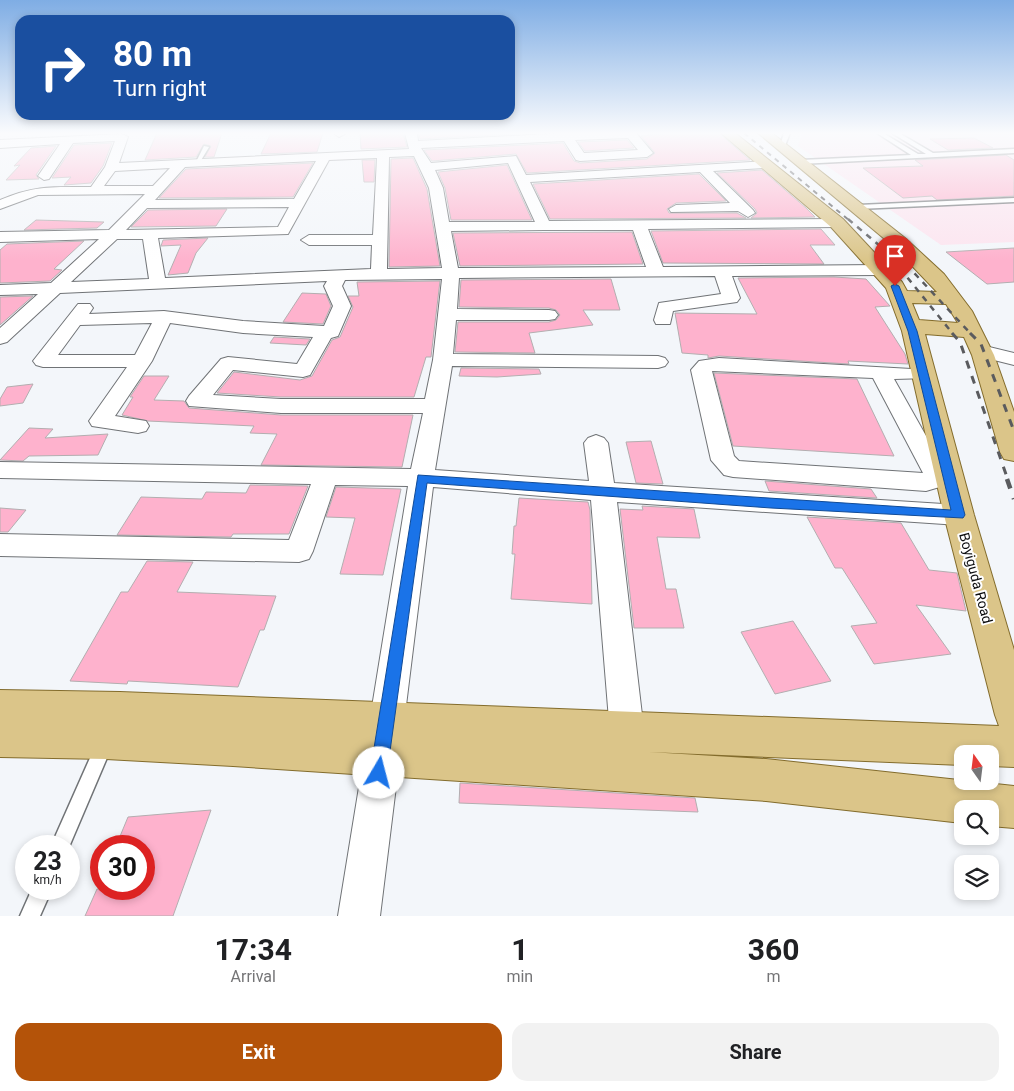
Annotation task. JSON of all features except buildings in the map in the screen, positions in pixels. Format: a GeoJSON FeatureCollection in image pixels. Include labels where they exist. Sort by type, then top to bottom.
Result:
{"type":"FeatureCollection","features":[{"type":"Feature","properties":{"kind":"main road","name":"Boyiguda Road"},"geometry":{"type":"LineString","coordinates":[[800,176],[837,223],[895,286],[900,297],[911,326],[959,515],[1014,715]]}},
{"type":"Feature","properties":{"kind":"main road","name":"Boyiguda Road"},"geometry":{"type":"LineString","coordinates":[[818,176],[858,207],[938,278],[965,315],[982,353],[1014,452]]}},
{"type":"Feature","properties":{"kind":"main road"},"geometry":{"type":"LineString","coordinates":[[900,297],[952,298]]}},
{"type":"Feature","properties":{"kind":"main road"},"geometry":{"type":"LineString","coordinates":[[911,326],[972,331]]}},
{"type":"Feature","properties":{"kind":"main road"},"geometry":{"type":"LineString","coordinates":[[0,709],[120,711],[1014,807]]}},
{"type":"Feature","properties":{"kind":"main road"},"geometry":{"type":"LineString","coordinates":[[0,737],[106,740],[384,739],[627,732],[1014,747]]}},
{"type":"Feature","properties":{"kind":"street"},"geometry":{"type":"LineString","coordinates":[[94,190],[105,176]]}},
{"type":"Feature","properties":{"kind":"street"},"geometry":{"type":"LineString","coordinates":[[0,338],[56,289],[175,176]]}},
{"type":"Feature","properties":{"kind":"street"},"geometry":{"type":"LineString","coordinates":[[0,237],[283,231],[314,176]]}},
{"type":"Feature","properties":{"kind":"street"},"geometry":{"type":"LineString","coordinates":[[379,274],[382,176]]}},
{"type":"Feature","properties":{"kind":"street"},"geometry":{"type":"LineString","coordinates":[[359,916],[422,478],[444,360],[446,314],[451,273],[436,188],[430,176]]}},
{"type":"Feature","properties":{"kind":"street"},"geometry":{"type":"LineString","coordinates":[[519,176],[542,220]]}},
{"type":"Feature","properties":{"kind":"street"},"geometry":{"type":"LineString","coordinates":[[521,179],[581,176]]}},
{"type":"Feature","properties":{"kind":"street"},"geometry":{"type":"LineString","coordinates":[[711,176],[743,207],[757,224]]}},
{"type":"Feature","properties":{"kind":"street"},"geometry":{"type":"LineString","coordinates":[[0,205],[32,192],[158,190]]}},
{"type":"Feature","properties":{"kind":"street"},"geometry":{"type":"LineString","coordinates":[[191,232],[211,203]]}},
{"type":"Feature","properties":{"kind":"street"},"geometry":{"type":"LineString","coordinates":[[143,204],[299,203]]}},
{"type":"Feature","properties":{"kind":"street"},"geometry":{"type":"LineString","coordinates":[[443,227],[659,210],[743,207]]}},
{"type":"Feature","properties":{"kind":"street"},"geometry":{"type":"LineString","coordinates":[[542,220],[639,225],[837,223]]}},
{"type":"Feature","properties":{"kind":"street"},"geometry":{"type":"LineString","coordinates":[[639,225],[657,273]]}},
{"type":"Feature","properties":{"kind":"street"},"geometry":{"type":"LineString","coordinates":[[150,233],[158,284]]}},
{"type":"Feature","properties":{"kind":"street"},"geometry":{"type":"LineString","coordinates":[[309,240],[381,240]]}},
{"type":"Feature","properties":{"kind":"street"},"geometry":{"type":"LineString","coordinates":[[0,290],[379,274],[880,270]]}},
{"type":"Feature","properties":{"kind":"street"},"geometry":{"type":"LineString","coordinates":[[663,320],[665,307],[731,298],[722,272]]}},
{"type":"Feature","properties":{"kind":"street"},"geometry":{"type":"LineString","coordinates":[[75,320],[164,317],[276,329],[331,332],[342,306],[333,286],[339,276]]}},
{"type":"Feature","properties":{"kind":"street"},"geometry":{"type":"LineString","coordinates":[[99,287],[43,361],[142,361]]}},
{"type":"Feature","properties":{"kind":"street"},"geometry":{"type":"LineString","coordinates":[[446,314],[549,315]]}},
{"type":"Feature","properties":{"kind":"street"},"geometry":{"type":"LineString","coordinates":[[138,426],[100,421],[142,361],[164,317]]}},
{"type":"Feature","properties":{"kind":"street"},"geometry":{"type":"LineString","coordinates":[[253,365],[276,329]]}},
{"type":"Feature","properties":{"kind":"street"},"geometry":{"type":"LineString","coordinates":[[325,332],[303,371],[228,362],[197,401],[280,406],[434,406]]}},
{"type":"Feature","properties":{"kind":"street"},"geometry":{"type":"LineString","coordinates":[[982,353],[1014,359]]}},
{"type":"Feature","properties":{"kind":"street"},"geometry":{"type":"LineString","coordinates":[[982,353],[1014,410]]}},
{"type":"Feature","properties":{"kind":"street"},"geometry":{"type":"LineString","coordinates":[[444,360],[658,362]]}},
{"type":"Feature","properties":{"kind":"street"},"geometry":{"type":"LineString","coordinates":[[881,372],[936,476],[934,480],[926,482],[748,471],[733,469],[723,460],[701,370],[706,365],[881,372],[922,374]]}},
{"type":"Feature","properties":{"kind":"street"},"geometry":{"type":"LineString","coordinates":[[902,413],[933,415]]}},
{"type":"Feature","properties":{"kind":"street"},"geometry":{"type":"LineString","coordinates":[[596,442],[603,490],[627,732]]}},
{"type":"Feature","properties":{"kind":"street"},"geometry":{"type":"LineString","coordinates":[[0,470],[422,478],[771,504],[959,515]]}},
{"type":"Feature","properties":{"kind":"street"},"geometry":{"type":"LineString","coordinates":[[0,545],[299,551],[326,476]]}},
{"type":"Feature","properties":{"kind":"lane"},"geometry":{"type":"LineString","coordinates":[[858,207],[1014,200]]}},
{"type":"Feature","properties":{"kind":"lane"},"geometry":{"type":"LineString","coordinates":[[65,835],[106,740]]}},
{"type":"Feature","properties":{"kind":"lane"},"geometry":{"type":"LineString","coordinates":[[30,916],[37,900]]}},
{"type":"Feature","properties":{"kind":"shaded area"},"geometry":{"type":"Polygon","coordinates":[[[841,176],[1014,176],[1014,242],[941,245],[841,176]]]}},
{"type":"Feature","properties":{"kind":"railway"},"geometry":{"type":"LineString","coordinates":[[795,176],[850,221]]}},
{"type":"Feature","properties":{"kind":"railway"},"geometry":{"type":"LineString","coordinates":[[848,219],[886,251],[953,334]]}},
{"type":"Feature","properties":{"kind":"railway"},"geometry":{"type":"LineString","coordinates":[[890,247],[971,334]]}},
{"type":"Feature","properties":{"kind":"railway"},"geometry":{"type":"LineString","coordinates":[[952,333],[960,342],[1008,480]]}},
{"type":"Feature","properties":{"kind":"railway"},"geometry":{"type":"LineString","coordinates":[[971,334],[981,344],[1014,431]]}},
{"type":"Feature","properties":{"kind":"railway"},"geometry":{"type":"LineString","coordinates":[[1007,479],[1014,499]]}},
{"type":"Feature","properties":{"kind":"route"},"geometry":{"type":"LineString","coordinates":[[379,773],[422,478],[771,504],[959,515],[922,374],[913,331],[895,286]]}}]}
